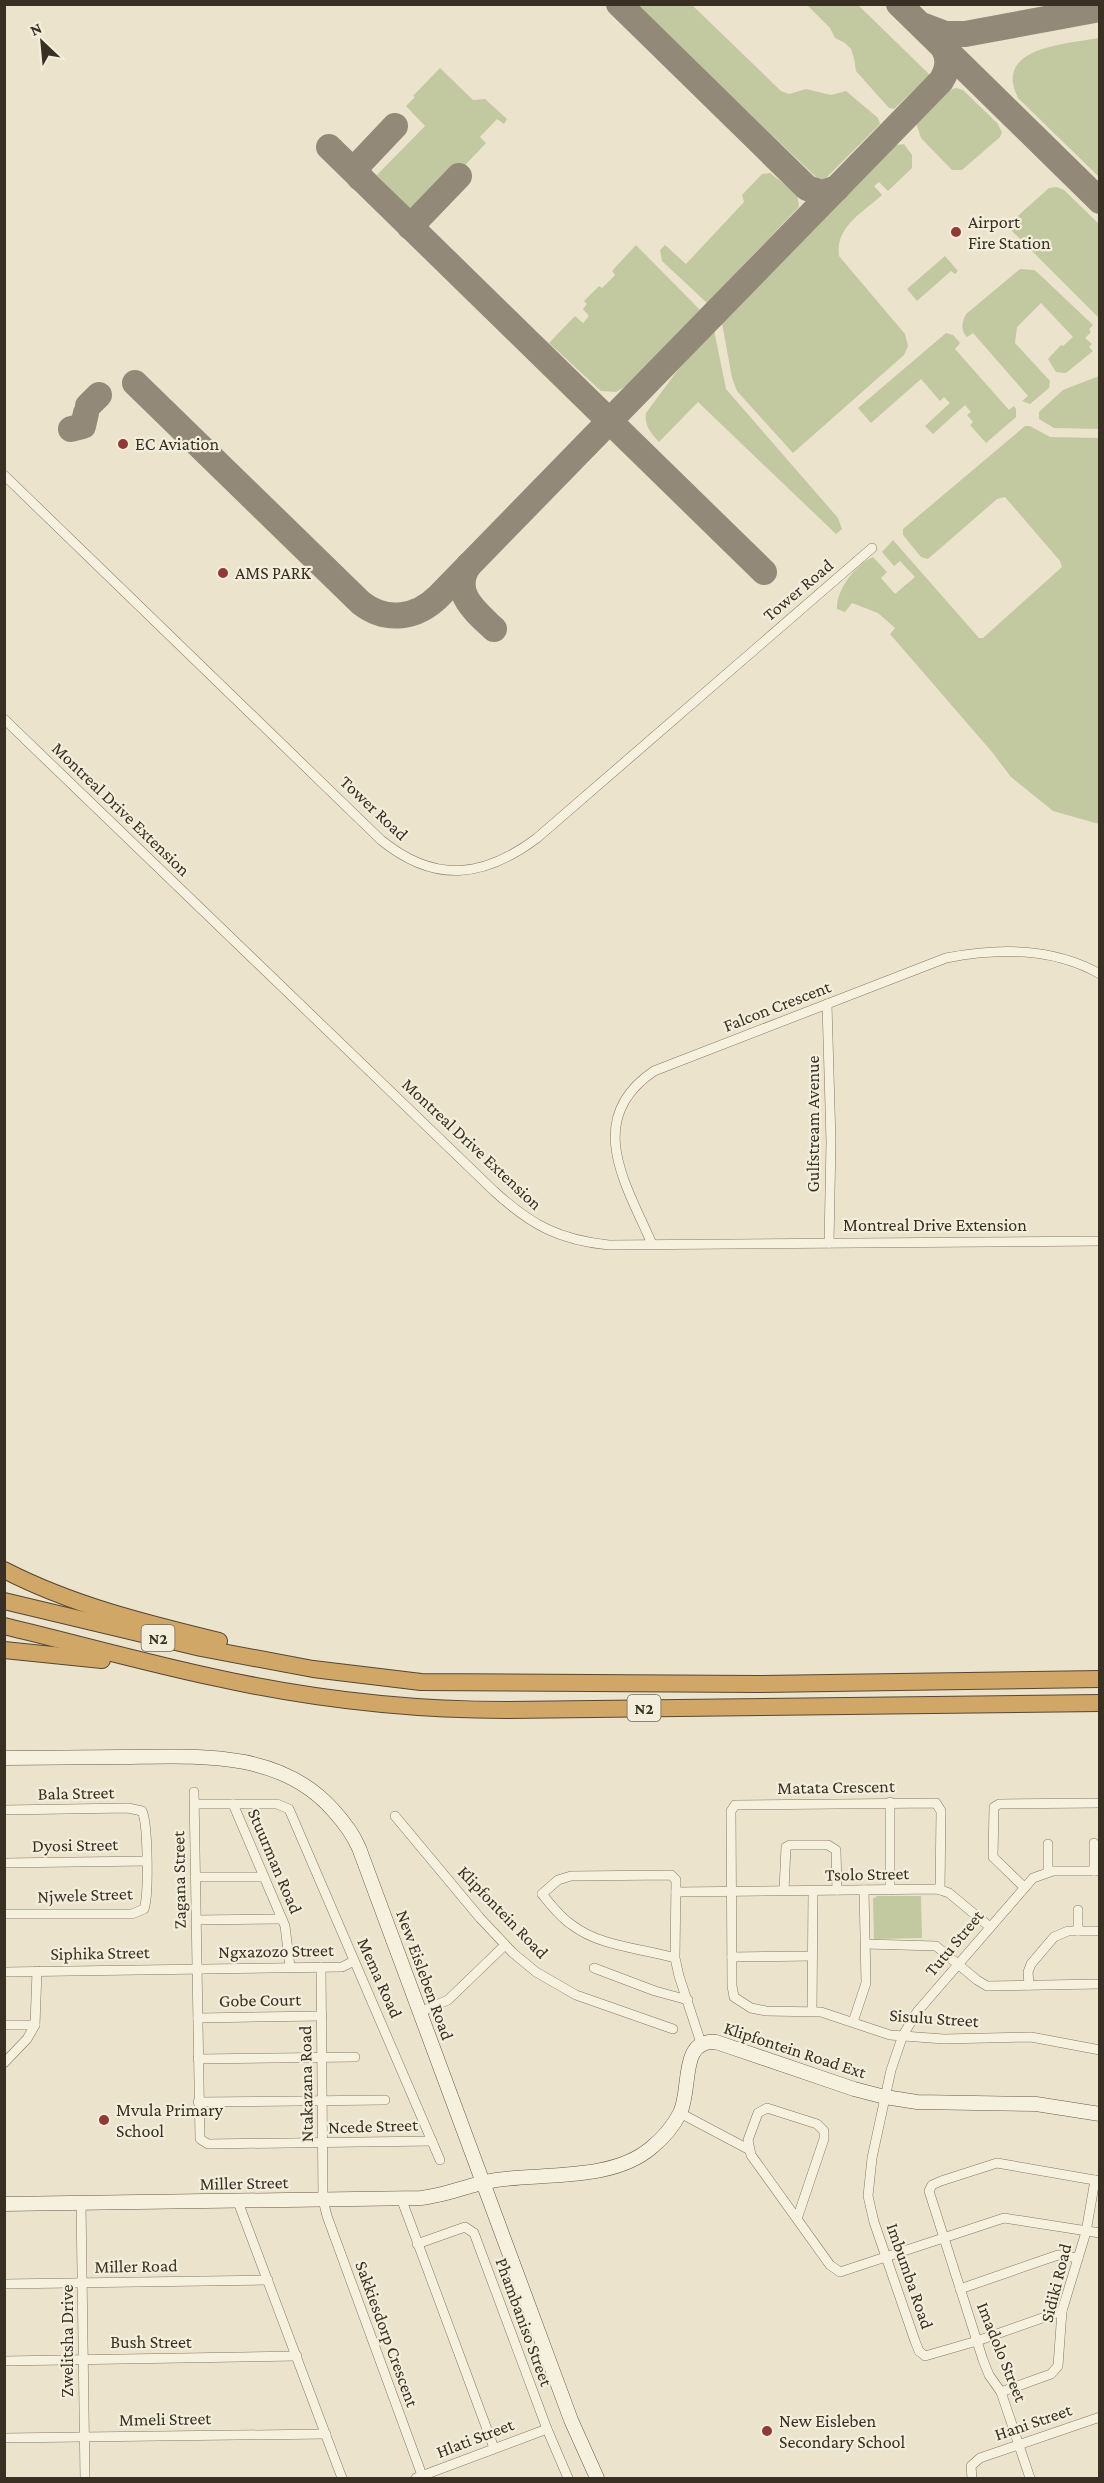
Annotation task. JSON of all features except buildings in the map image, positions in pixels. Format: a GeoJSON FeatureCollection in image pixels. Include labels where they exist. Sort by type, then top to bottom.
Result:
{"type":"FeatureCollection","features":[{"type":"Feature","properties":{"kind":"highway"},"geometry":{"type":"LineString","coordinates":[[4,1570],[29,1583],[96,1609],[257,1650],[292,1656],[303,1661],[313,1670]]}},
{"type":"Feature","properties":{"kind":"highway","name":"N2"},"geometry":{"type":"LineString","coordinates":[[4,1601],[201,1648],[313,1670],[421,1682],[508,1684],[1100,1679]]}},
{"type":"Feature","properties":{"kind":"highway","name":"N2"},"geometry":{"type":"LineString","coordinates":[[4,1626],[192,1672],[328,1697],[419,1707],[473,1710],[1100,1703]]}},
{"type":"Feature","properties":{"kind":"highway"},"geometry":{"type":"LineString","coordinates":[[4,1650],[77,1656],[192,1672]]}},
{"type":"Feature","properties":{"kind":"street","name":"Tower Road"},"geometry":{"type":"LineString","coordinates":[[4,475],[381,840],[417,863],[451,870],[485,867],[507,859],[537,838],[872,548]]}},
{"type":"Feature","properties":{"kind":"street","name":"Montreal Drive Extension"},"geometry":{"type":"LineString","coordinates":[[4,719],[510,1206],[561,1237],[600,1244],[1100,1241]]}},
{"type":"Feature","properties":{"kind":"street","name":"Falcon Crescent"},"geometry":{"type":"LineString","coordinates":[[652,1244],[615,1149],[614,1137],[616,1123],[628,1093],[639,1081],[654,1071],[939,961],[970,953],[1010,950],[1028,952],[1083,964],[1100,974]]}},
{"type":"Feature","properties":{"kind":"street","name":"Gulfstream Avenue"},"geometry":{"type":"LineString","coordinates":[[826,1004],[831,1142],[829,1242]]}},
{"type":"Feature","properties":{"kind":"street","name":"New Eisleben Road"},"geometry":{"type":"LineString","coordinates":[[4,1758],[222,1758],[263,1765],[294,1778],[323,1799],[355,1838],[571,2420],[597,2478]]}},
{"type":"Feature","properties":{"kind":"street","name":"Zagana Street"},"geometry":{"type":"LineString","coordinates":[[194,1792],[198,2134],[203,2142],[208,2144]]}},
{"type":"Feature","properties":{"kind":"street"},"geometry":{"type":"LineString","coordinates":[[890,1802],[890,1890]]}},
{"type":"Feature","properties":{"kind":"street","name":"Matata Crescent"},"geometry":{"type":"LineString","coordinates":[[732,1891],[731,1811],[735,1805],[890,1802],[934,1802],[940,1806],[940,1890]]}},
{"type":"Feature","properties":{"kind":"street"},"geometry":{"type":"LineString","coordinates":[[1024,1887],[993,1857],[994,1807],[999,1804],[1100,1803]]}},
{"type":"Feature","properties":{"kind":"street"},"geometry":{"type":"LineString","coordinates":[[195,1804],[233,1804]]}},
{"type":"Feature","properties":{"kind":"street","name":"Mema Road"},"geometry":{"type":"LineString","coordinates":[[233,1804],[277,1804],[289,1809],[440,2160]]}},
{"type":"Feature","properties":{"kind":"street","name":"Stuurman Road"},"geometry":{"type":"LineString","coordinates":[[233,1804],[285,1926],[290,1967]]}},
{"type":"Feature","properties":{"kind":"street","name":"Bala Street"},"geometry":{"type":"LineString","coordinates":[[4,1810],[128,1808],[138,1809],[144,1816]]}},
{"type":"Feature","properties":{"kind":"street","name":"Njwele Street"},"geometry":{"type":"LineString","coordinates":[[4,1914],[139,1912],[144,1909],[146,1905],[146,1861],[144,1816]]}},
{"type":"Feature","properties":{"kind":"street","name":"Klipfontein Road"},"geometry":{"type":"LineString","coordinates":[[395,1816],[505,1945],[536,1972],[576,1995],[674,2029]]}},
{"type":"Feature","properties":{"kind":"street"},"geometry":{"type":"LineString","coordinates":[[1048,1844],[1048,1872],[1097,1871],[1094,1843]]}},
{"type":"Feature","properties":{"kind":"street"},"geometry":{"type":"LineString","coordinates":[[784,1890],[786,1847],[790,1845],[828,1845],[836,1850],[837,1890]]}},
{"type":"Feature","properties":{"kind":"street","name":"Dyosi Street"},"geometry":{"type":"LineString","coordinates":[[4,1863],[146,1861]]}},
{"type":"Feature","properties":{"kind":"street","name":"Tutu Street"},"geometry":{"type":"LineString","coordinates":[[885,2097],[903,2035],[917,2012],[1024,1887],[1036,1876],[1048,1872]]}},
{"type":"Feature","properties":{"kind":"street"},"geometry":{"type":"LineString","coordinates":[[675,1958],[628,1948],[588,1934],[565,1919],[542,1894],[564,1877],[621,1874],[671,1875],[676,1880],[675,1958],[701,2043]]}},
{"type":"Feature","properties":{"kind":"street"},"geometry":{"type":"LineString","coordinates":[[196,1877],[264,1877]]}},
{"type":"Feature","properties":{"kind":"street"},"geometry":{"type":"LineString","coordinates":[[853,2022],[866,1983],[864,1890]]}},
{"type":"Feature","properties":{"kind":"street"},"geometry":{"type":"LineString","coordinates":[[940,1890],[949,1893],[990,1927]]}},
{"type":"Feature","properties":{"kind":"street","name":"Tsolo Street"},"geometry":{"type":"LineString","coordinates":[[676,1892],[940,1890]]}},
{"type":"Feature","properties":{"kind":"street","name":"Sisulu Street"},"geometry":{"type":"LineString","coordinates":[[732,1891],[732,1991],[734,1997],[744,2006],[758,2010],[812,2011],[890,2035],[944,2039],[1031,2037],[1100,2050]]}},
{"type":"Feature","properties":{"kind":"street"},"geometry":{"type":"LineString","coordinates":[[812,2011],[813,1891]]}},
{"type":"Feature","properties":{"kind":"street"},"geometry":{"type":"LineString","coordinates":[[1078,1910],[1078,1931]]}},
{"type":"Feature","properties":{"kind":"street"},"geometry":{"type":"LineString","coordinates":[[197,1920],[282,1919]]}},
{"type":"Feature","properties":{"kind":"street"},"geometry":{"type":"LineString","coordinates":[[1029,1985],[1030,1964],[1053,1937],[1062,1932],[1100,1931]]}},
{"type":"Feature","properties":{"kind":"street"},"geometry":{"type":"LineString","coordinates":[[866,1944],[932,1945],[941,1949],[984,1985],[1100,1984]]}},
{"type":"Feature","properties":{"kind":"street"},"geometry":{"type":"LineString","coordinates":[[420,2012],[448,2000],[505,1945]]}},
{"type":"Feature","properties":{"kind":"street"},"geometry":{"type":"LineString","coordinates":[[732,1958],[812,1956]]}},
{"type":"Feature","properties":{"kind":"street","name":"Ngxazozo Street"},"geometry":{"type":"LineString","coordinates":[[197,1968],[342,1967],[354,1961]]}},
{"type":"Feature","properties":{"kind":"street","name":"Ntakazana Road"},"geometry":{"type":"LineString","coordinates":[[321,1967],[323,2200]]}},
{"type":"Feature","properties":{"kind":"street","name":"Siphika Street"},"geometry":{"type":"LineString","coordinates":[[4,1972],[197,1968]]}},
{"type":"Feature","properties":{"kind":"street"},"geometry":{"type":"LineString","coordinates":[[594,1968],[661,1993],[688,2000]]}},
{"type":"Feature","properties":{"kind":"street"},"geometry":{"type":"LineString","coordinates":[[4,2063],[27,2039],[36,2025],[37,1971]]}},
{"type":"Feature","properties":{"kind":"street","name":"Gobe Court"},"geometry":{"type":"LineString","coordinates":[[198,2018],[322,2016]]}},
{"type":"Feature","properties":{"kind":"street"},"geometry":{"type":"LineString","coordinates":[[4,2025],[36,2025]]}},
{"type":"Feature","properties":{"kind":"street","name":"Klipfontein Road Ext"},"geometry":{"type":"LineString","coordinates":[[483,2183],[595,2171],[629,2162],[642,2155],[662,2138],[680,2113],[686,2097],[692,2053],[701,2043],[716,2042],[844,2086],[885,2097],[917,2102],[1036,2104],[1100,2114]]}},
{"type":"Feature","properties":{"kind":"street"},"geometry":{"type":"LineString","coordinates":[[198,2059],[355,2057]]}},
{"type":"Feature","properties":{"kind":"street","name":"Imbumba Road"},"geometry":{"type":"LineString","coordinates":[[885,2097],[872,2158],[868,2196],[915,2341],[922,2354],[925,2356],[977,2341],[1062,2311]]}},
{"type":"Feature","properties":{"kind":"street"},"geometry":{"type":"LineString","coordinates":[[198,2103],[385,2100]]}},
{"type":"Feature","properties":{"kind":"street"},"geometry":{"type":"LineString","coordinates":[[748,2149],[748,2140],[758,2113],[762,2109],[767,2108],[817,2124],[824,2131],[824,2139],[796,2219]]}},
{"type":"Feature","properties":{"kind":"street"},"geometry":{"type":"LineString","coordinates":[[680,2113],[748,2149],[796,2219],[836,2271],[846,2272],[886,2256],[1004,2218],[1100,2234]]}},
{"type":"Feature","properties":{"kind":"street","name":"Ncede Street"},"geometry":{"type":"LineString","coordinates":[[208,2144],[324,2144],[432,2140]]}},
{"type":"Feature","properties":{"kind":"street","name":"Imadolo Street"},"geometry":{"type":"LineString","coordinates":[[1030,2478],[1001,2392],[989,2375],[977,2341],[929,2191],[932,2185],[941,2181],[986,2165],[1000,2163],[1097,2181]]}},
{"type":"Feature","properties":{"kind":"street","name":"Sidiki Road"},"geometry":{"type":"LineString","coordinates":[[1001,2392],[1046,2377],[1056,2370],[1060,2353],[1062,2311],[1086,2232],[1097,2181]]}},
{"type":"Feature","properties":{"kind":"street","name":"Miller Street"},"geometry":{"type":"LineString","coordinates":[[4,2204],[238,2202],[432,2197],[483,2183]]}},
{"type":"Feature","properties":{"kind":"street"},"geometry":{"type":"LineString","coordinates":[[401,2198],[494,2448]]}},
{"type":"Feature","properties":{"kind":"street","name":"Sakkiesdorp Crescent"},"geometry":{"type":"LineString","coordinates":[[323,2200],[420,2478]]}},
{"type":"Feature","properties":{"kind":"street"},"geometry":{"type":"LineString","coordinates":[[238,2202],[342,2478]]}},
{"type":"Feature","properties":{"kind":"street","name":"Zwelitsha Drive"},"geometry":{"type":"LineString","coordinates":[[81,2204],[85,2478]]}},
{"type":"Feature","properties":{"kind":"street","name":"Phambaniso Street"},"geometry":{"type":"LineString","coordinates":[[417,2244],[465,2227],[474,2233],[547,2429],[568,2478]]}},
{"type":"Feature","properties":{"kind":"street"},"geometry":{"type":"LineString","coordinates":[[960,2289],[1058,2255],[1078,2258]]}},
{"type":"Feature","properties":{"kind":"street","name":"Miller Road"},"geometry":{"type":"LineString","coordinates":[[4,2284],[268,2280]]}},
{"type":"Feature","properties":{"kind":"street","name":"Bush Street"},"geometry":{"type":"LineString","coordinates":[[4,2361],[297,2356]]}},
{"type":"Feature","properties":{"kind":"street","name":"Hani Street"},"geometry":{"type":"LineString","coordinates":[[972,2478],[971,2466],[976,2460],[1100,2417]]}},
{"type":"Feature","properties":{"kind":"street","name":"Hlati Street"},"geometry":{"type":"LineString","coordinates":[[420,2478],[547,2429]]}},
{"type":"Feature","properties":{"kind":"street","name":"Mmeli Street"},"geometry":{"type":"LineString","coordinates":[[4,2438],[326,2434]]}},
{"type":"Feature","properties":{"kind":"green space"},"geometry":{"type":"Polygon","coordinates":[[[636,5],[692,5],[781,91],[789,94],[806,89],[831,95],[846,91],[878,118],[880,124],[824,180],[819,180],[636,5]]]}},
{"type":"Feature","properties":{"kind":"green space"},"geometry":{"type":"Polygon","coordinates":[[[807,5],[858,5],[930,75],[894,109],[889,108],[856,71],[851,49],[835,38],[830,28],[807,5]]]}},
{"type":"Feature","properties":{"kind":"green space"},"geometry":{"type":"Polygon","coordinates":[[[1100,38],[1099,177],[1018,98],[1013,81],[1015,68],[1024,58],[1037,51],[1052,46],[1100,38]]]}},
{"type":"Feature","properties":{"kind":"green space"},"geometry":{"type":"Polygon","coordinates":[[[440,68],[473,100],[485,99],[507,119],[504,124],[497,119],[480,137],[486,143],[417,216],[377,175],[425,126],[406,106],[440,68]]]}},
{"type":"Feature","properties":{"kind":"green space"},"geometry":{"type":"Polygon","coordinates":[[[956,88],[963,90],[997,123],[1002,132],[1000,137],[962,170],[952,170],[921,138],[916,123],[950,90],[956,88]]]}},
{"type":"Feature","properties":{"kind":"green space"},"geometry":{"type":"Polygon","coordinates":[[[904,144],[912,155],[912,168],[888,191],[879,182],[874,186],[882,195],[846,229],[841,237],[839,256],[905,334],[908,346],[904,355],[793,453],[737,391],[732,378],[722,323],[896,145],[904,144]]]}},
{"type":"Feature","properties":{"kind":"green space"},"geometry":{"type":"Polygon","coordinates":[[[770,173],[797,194],[798,208],[707,303],[662,261],[660,250],[665,245],[686,264],[744,202],[742,195],[762,174],[770,173]]]}},
{"type":"Feature","properties":{"kind":"green space"},"geometry":{"type":"Polygon","coordinates":[[[1057,187],[1064,190],[1099,224],[1099,318],[1011,230],[1012,221],[1049,188],[1057,187]]]}},
{"type":"Feature","properties":{"kind":"green space"},"geometry":{"type":"Polygon","coordinates":[[[636,245],[700,310],[626,386],[616,392],[601,391],[549,343],[575,316],[583,323],[589,316],[583,309],[587,304],[584,301],[599,286],[602,288],[615,275],[612,271],[636,245]]]}},
{"type":"Feature","properties":{"kind":"green space"},"geometry":{"type":"Polygon","coordinates":[[[945,256],[958,271],[955,274],[951,271],[917,301],[907,289],[945,256]]]}},
{"type":"Feature","properties":{"kind":"green space"},"geometry":{"type":"Polygon","coordinates":[[[1020,269],[1034,270],[1038,273],[1093,325],[1089,329],[1091,332],[1085,338],[1092,344],[1089,347],[1093,351],[1066,373],[1056,372],[1048,359],[1061,345],[1063,346],[1073,337],[1041,303],[1017,327],[1015,343],[1050,381],[1049,388],[1030,404],[1022,401],[1028,396],[973,333],[967,337],[963,329],[966,314],[1020,269]]]}},
{"type":"Feature","properties":{"kind":"green space"},"geometry":{"type":"Polygon","coordinates":[[[714,330],[726,389],[838,518],[842,529],[836,534],[698,402],[659,442],[649,429],[646,413],[677,371],[714,330]]]}},
{"type":"Feature","properties":{"kind":"green space"},"geometry":{"type":"Polygon","coordinates":[[[946,333],[953,335],[960,343],[955,349],[1009,410],[1014,406],[1016,417],[986,443],[970,425],[973,422],[967,415],[971,412],[965,405],[933,434],[925,426],[950,403],[944,397],[940,401],[921,379],[871,423],[858,408],[946,333]]]}},
{"type":"Feature","properties":{"kind":"green space"},"geometry":{"type":"Polygon","coordinates":[[[1099,376],[1099,429],[1054,428],[1039,419],[1039,412],[1063,390],[1099,376]]]}},
{"type":"Feature","properties":{"kind":"green space"},"geometry":{"type":"Polygon","coordinates":[[[1025,426],[1030,426],[1050,437],[1099,438],[1099,824],[1053,811],[1011,777],[890,634],[895,628],[878,613],[852,603],[845,612],[837,609],[840,594],[848,578],[860,565],[873,557],[887,572],[881,578],[895,594],[915,577],[900,561],[894,566],[882,552],[893,540],[979,638],[983,638],[1062,567],[1060,561],[1005,497],[997,499],[928,559],[921,557],[903,535],[903,529],[1025,426]]]}},
{"type":"Feature","properties":{"kind":"green space"},"geometry":{"type":"Polygon","coordinates":[[[877,1896],[921,1896],[922,1938],[874,1939],[873,1899],[877,1896]]]}},
{"type":"Feature","properties":{"kind":"taxiway"},"geometry":{"type":"LineString","coordinates":[[619,4],[807,188],[822,193],[837,188]]}},
{"type":"Feature","properties":{"kind":"taxiway"},"geometry":{"type":"LineString","coordinates":[[899,4],[1100,201]]}},
{"type":"Feature","properties":{"kind":"taxiway"},"geometry":{"type":"LineString","coordinates":[[924,26],[945,34],[965,34],[1100,9]]}},
{"type":"Feature","properties":{"kind":"taxiway"},"geometry":{"type":"LineString","coordinates":[[135,383],[361,603],[371,609],[391,615],[412,613],[439,596],[941,81],[947,64],[947,56],[943,47]]}},
{"type":"Feature","properties":{"kind":"taxiway"},"geometry":{"type":"LineString","coordinates":[[360,178],[358,171],[360,163],[395,126]]}},
{"type":"Feature","properties":{"kind":"taxiway"},"geometry":{"type":"LineString","coordinates":[[329,147],[764,572]]}},
{"type":"Feature","properties":{"kind":"taxiway"},"geometry":{"type":"LineString","coordinates":[[410,227],[459,176]]}},
{"type":"Feature","properties":{"kind":"taxiway"},"geometry":{"type":"LineString","coordinates":[[88,406],[99,395]]}},
{"type":"Feature","properties":{"kind":"taxiway"},"geometry":{"type":"LineString","coordinates":[[71,429],[83,426],[86,413]]}},
{"type":"Feature","properties":{"kind":"taxiway"},"geometry":{"type":"LineString","coordinates":[[469,565],[462,584],[464,593],[473,608],[494,629]]}},
{"type":"Feature","properties":{"kind":"place","name":"Airport Fire Station"},"geometry":{"type":"Point","coordinates":[956,232]}},
{"type":"Feature","properties":{"kind":"place","name":"EC Aviation"},"geometry":{"type":"Point","coordinates":[123,444]}},
{"type":"Feature","properties":{"kind":"place","name":"AMS PARK"},"geometry":{"type":"Point","coordinates":[223,573]}},
{"type":"Feature","properties":{"kind":"place","name":"Mvula Primary School"},"geometry":{"type":"Point","coordinates":[104,2120]}},
{"type":"Feature","properties":{"kind":"place","name":"New Eisleben Secondary School"},"geometry":{"type":"Point","coordinates":[767,2431]}}]}
